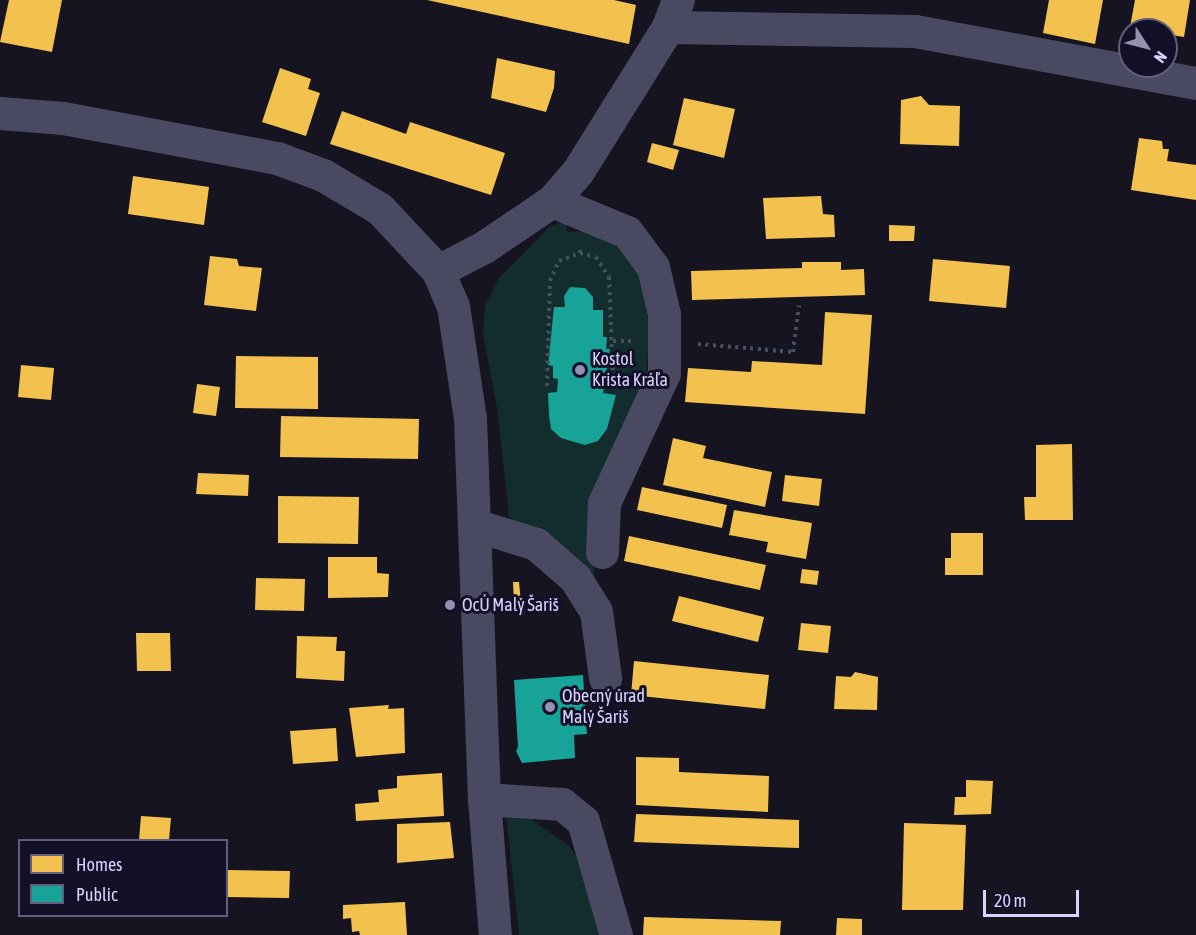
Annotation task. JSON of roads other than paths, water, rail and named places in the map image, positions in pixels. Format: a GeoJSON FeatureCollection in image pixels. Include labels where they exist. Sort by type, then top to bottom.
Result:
{"type":"FeatureCollection","features":[{"type":"Feature","properties":{"kind":"street"},"geometry":{"type":"LineString","coordinates":[[438,271],[566,207],[578,171],[673,14],[915,31],[1196,83]]}},
{"type":"Feature","properties":{"kind":"street"},"geometry":{"type":"LineString","coordinates":[[0,113],[63,118],[277,158],[323,175],[380,208],[438,271],[453,306],[470,418],[484,799],[495,935]]}},
{"type":"Feature","properties":{"kind":"street"},"geometry":{"type":"LineString","coordinates":[[566,207],[627,232],[653,267],[664,314],[664,373],[604,504],[602,552]]}},
{"type":"Feature","properties":{"kind":"street"},"geometry":{"type":"LineString","coordinates":[[475,525],[536,544],[575,578],[596,611],[605,678]]}},
{"type":"Feature","properties":{"kind":"street"},"geometry":{"type":"LineString","coordinates":[[484,799],[562,804],[583,821],[616,935]]}},
{"type":"Feature","properties":{"kind":"place","name":"Kostol Krista Kráľa"},"geometry":{"type":"Point","coordinates":[580,370]}},
{"type":"Feature","properties":{"kind":"place","name":"OcÚ Malý Šariš"},"geometry":{"type":"Point","coordinates":[450,605]}},
{"type":"Feature","properties":{"kind":"place","name":"Obecný úrad Malý Šariš"},"geometry":{"type":"Point","coordinates":[550,707]}}]}
